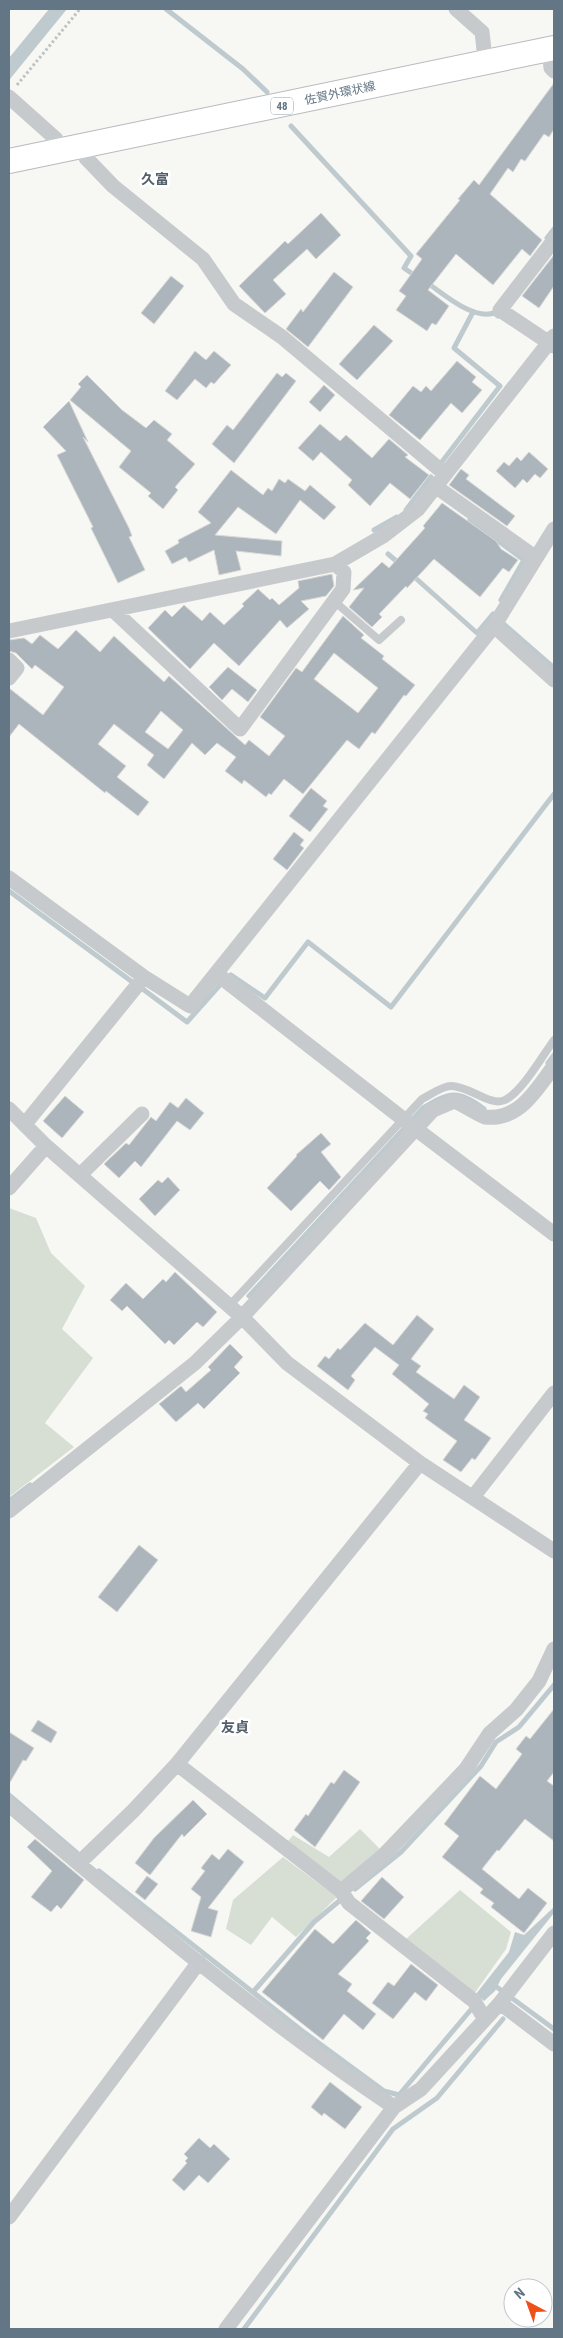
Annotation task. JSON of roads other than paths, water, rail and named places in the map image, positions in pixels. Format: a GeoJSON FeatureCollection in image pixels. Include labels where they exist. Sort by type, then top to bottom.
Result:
{"type":"FeatureCollection","features":[{"type":"Feature","properties":{"kind":"main road","name":"佐賀外環状線"},"geometry":{"type":"LineString","coordinates":[[9,161],[491,61],[553,56]]}},
{"type":"Feature","properties":{"kind":"street"},"geometry":{"type":"LineString","coordinates":[[456,9],[482,32],[484,50],[491,61]]}},
{"type":"Feature","properties":{"kind":"street"},"geometry":{"type":"LineString","coordinates":[[12,93],[56,139],[58,150]]}},
{"type":"Feature","properties":{"kind":"street"},"geometry":{"type":"LineString","coordinates":[[84,146],[86,158],[113,186],[203,259],[234,304],[282,337],[445,474]]}},
{"type":"Feature","properties":{"kind":"street"},"geometry":{"type":"LineString","coordinates":[[9,631],[335,564],[397,526],[418,509],[550,344],[500,310],[554,240]]}},
{"type":"Feature","properties":{"kind":"street"},"geometry":{"type":"LineString","coordinates":[[435,486],[535,557]]}},
{"type":"Feature","properties":{"kind":"street"},"geometry":{"type":"LineString","coordinates":[[9,878],[144,977],[190,1006],[498,620],[535,557],[554,529]]}},
{"type":"Feature","properties":{"kind":"street"},"geometry":{"type":"LineString","coordinates":[[113,610],[240,729],[343,589],[344,572],[335,564]]}},
{"type":"Feature","properties":{"kind":"street"},"geometry":{"type":"LineString","coordinates":[[498,620],[554,680]]}},
{"type":"Feature","properties":{"kind":"street"},"geometry":{"type":"LineString","coordinates":[[9,660],[17,668],[9,678]]}},
{"type":"Feature","properties":{"kind":"street"},"geometry":{"type":"LineString","coordinates":[[217,974],[554,1234]]}},
{"type":"Feature","properties":{"kind":"street"},"geometry":{"type":"LineString","coordinates":[[25,1124],[144,977]]}},
{"type":"Feature","properties":{"kind":"street"},"geometry":{"type":"LineString","coordinates":[[9,1511],[195,1363],[242,1317],[432,1110],[454,1102],[468,1106],[483,1117],[508,1116],[528,1101],[554,1066]]}},
{"type":"Feature","properties":{"kind":"street"},"geometry":{"type":"LineString","coordinates":[[9,1110],[46,1146],[242,1317],[287,1363],[420,1463],[554,1551]]}},
{"type":"Feature","properties":{"kind":"street"},"geometry":{"type":"LineString","coordinates":[[80,1175],[142,1114]]}},
{"type":"Feature","properties":{"kind":"street"},"geometry":{"type":"LineString","coordinates":[[9,1188],[46,1146]]}},
{"type":"Feature","properties":{"kind":"street"},"geometry":{"type":"LineString","coordinates":[[473,1497],[554,1393]]}},
{"type":"Feature","properties":{"kind":"street"},"geometry":{"type":"LineString","coordinates":[[84,1858],[177,1764],[420,1463]]}},
{"type":"Feature","properties":{"kind":"street"},"geometry":{"type":"LineString","coordinates":[[345,1897],[466,1769],[490,1732],[516,1710],[539,1680],[554,1649]]}},
{"type":"Feature","properties":{"kind":"street"},"geometry":{"type":"LineString","coordinates":[[177,1764],[345,1897],[479,2008]]}},
{"type":"Feature","properties":{"kind":"street"},"geometry":{"type":"LineString","coordinates":[[9,1805],[84,1858],[199,1962],[335,2068],[394,2107]]}},
{"type":"Feature","properties":{"kind":"street"},"geometry":{"type":"LineString","coordinates":[[226,2329],[394,2107],[421,2089],[479,2008],[500,2003],[554,1933]]}},
{"type":"Feature","properties":{"kind":"street"},"geometry":{"type":"LineString","coordinates":[[9,2217],[199,1962]]}},
{"type":"Feature","properties":{"kind":"street"},"geometry":{"type":"LineString","coordinates":[[500,2003],[554,2044]]}},
{"type":"Feature","properties":{"kind":"lane"},"geometry":{"type":"LineString","coordinates":[[334,601],[379,640],[401,620]]}},
{"type":"Feature","properties":{"kind":"lane"},"geometry":{"type":"LineString","coordinates":[[229,1306],[422,1099],[449,1086],[472,1090],[490,1102],[505,1100],[519,1088],[554,1040]]}},
{"type":"Feature","properties":{"kind":"waterway"},"geometry":{"type":"LineString","coordinates":[[166,9],[243,69],[267,92]]}},
{"type":"Feature","properties":{"kind":"waterway"},"geometry":{"type":"LineString","coordinates":[[291,126],[411,256],[404,268],[417,277]]}},
{"type":"Feature","properties":{"kind":"waterway"},"geometry":{"type":"LineString","coordinates":[[547,238],[554,229]]}},
{"type":"Feature","properties":{"kind":"waterway"},"geometry":{"type":"LineString","coordinates":[[426,282],[458,305],[477,313],[494,313],[498,316]]}},
{"type":"Feature","properties":{"kind":"waterway"},"geometry":{"type":"LineString","coordinates":[[441,463],[500,386],[454,348],[473,312]]}},
{"type":"Feature","properties":{"kind":"waterway"},"geometry":{"type":"LineString","coordinates":[[406,510],[431,477]]}},
{"type":"Feature","properties":{"kind":"waterway"},"geometry":{"type":"LineString","coordinates":[[374,530],[397,517]]}},
{"type":"Feature","properties":{"kind":"waterway"},"geometry":{"type":"LineString","coordinates":[[470,520],[524,560],[501,600]]}},
{"type":"Feature","properties":{"kind":"waterway"},"geometry":{"type":"LineString","coordinates":[[388,554],[401,565]]}},
{"type":"Feature","properties":{"kind":"waterway"},"geometry":{"type":"LineString","coordinates":[[411,574],[477,633],[493,614]]}},
{"type":"Feature","properties":{"kind":"waterway"},"geometry":{"type":"LineString","coordinates":[[499,620],[554,668]]}},
{"type":"Feature","properties":{"kind":"waterway"},"geometry":{"type":"LineString","coordinates":[[231,975],[265,998],[308,942],[391,1007],[554,794]]}},
{"type":"Feature","properties":{"kind":"waterway"},"geometry":{"type":"LineString","coordinates":[[9,891],[131,981]]}},
{"type":"Feature","properties":{"kind":"waterway"},"geometry":{"type":"LineString","coordinates":[[144,990],[187,1022],[219,986]]}},
{"type":"Feature","properties":{"kind":"waterway"},"geometry":{"type":"LineString","coordinates":[[548,1063],[554,1055]]}},
{"type":"Feature","properties":{"kind":"waterway"},"geometry":{"type":"LineString","coordinates":[[249,1296],[423,1108],[447,1096],[454,1095],[467,1098],[484,1109]]}},
{"type":"Feature","properties":{"kind":"waterway"},"geometry":{"type":"LineString","coordinates":[[9,1501],[30,1485]]}},
{"type":"Feature","properties":{"kind":"waterway"},"geometry":{"type":"LineString","coordinates":[[355,1889],[401,1852],[481,1766],[496,1742],[519,1727],[554,1685]]}},
{"type":"Feature","properties":{"kind":"waterway"},"geometry":{"type":"LineString","coordinates":[[9,1795],[77,1853]]}},
{"type":"Feature","properties":{"kind":"waterway"},"geometry":{"type":"LineString","coordinates":[[99,1871],[301,2030],[384,2091],[399,2095],[474,2006]]}},
{"type":"Feature","properties":{"kind":"waterway"},"geometry":{"type":"LineString","coordinates":[[253,1992],[314,1922],[344,1897]]}},
{"type":"Feature","properties":{"kind":"waterway"},"geometry":{"type":"LineString","coordinates":[[494,1985],[554,2029]]}},
{"type":"Feature","properties":{"kind":"waterway"},"geometry":{"type":"LineString","coordinates":[[244,2329],[393,2129],[437,2098],[503,2019]]}},
{"type":"Feature","properties":{"kind":"district","name":"久富"},"geometry":{"type":"Point","coordinates":[155,179]}},
{"type":"Feature","properties":{"kind":"district","name":"友貞"},"geometry":{"type":"Point","coordinates":[235,1727]}}]}
